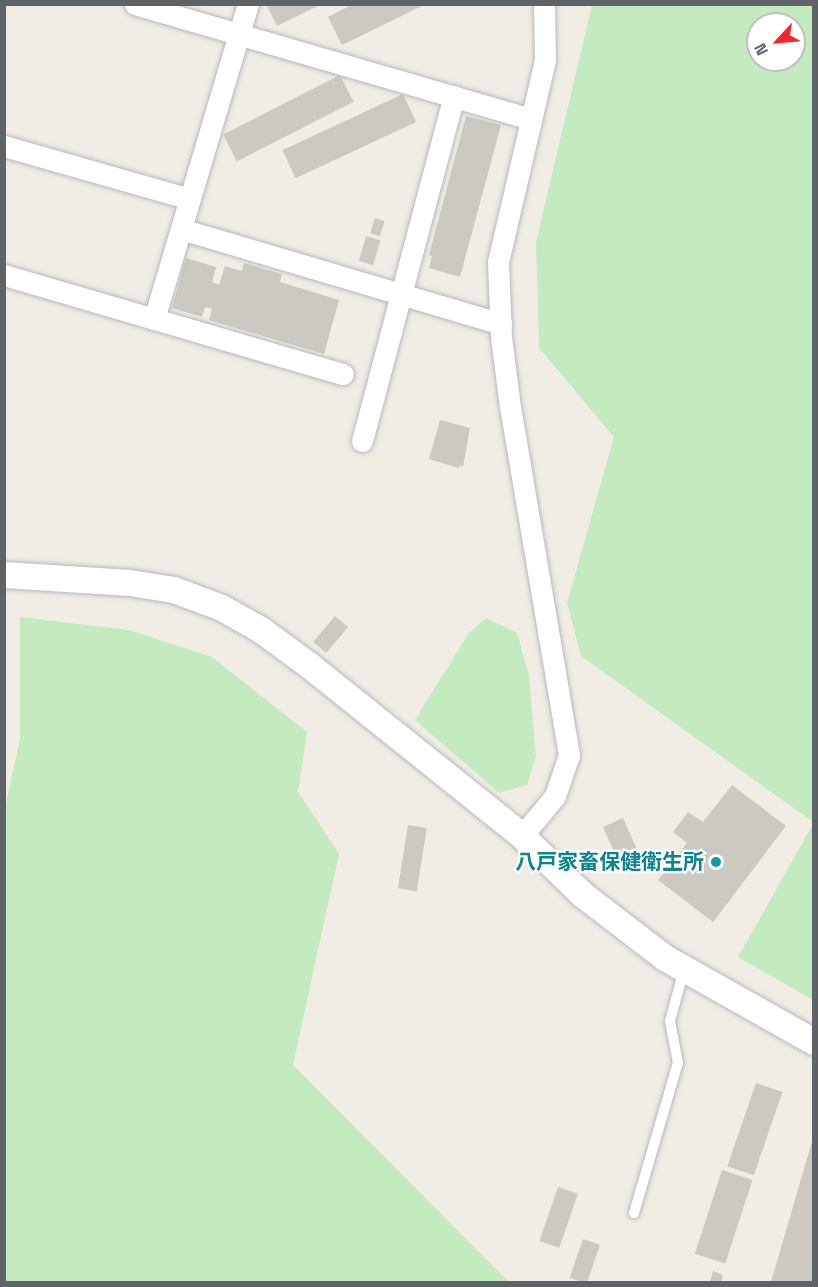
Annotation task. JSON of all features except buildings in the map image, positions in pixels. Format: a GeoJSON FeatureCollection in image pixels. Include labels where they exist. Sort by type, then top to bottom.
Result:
{"type":"FeatureCollection","features":[{"type":"Feature","properties":{"kind":"street"},"geometry":{"type":"LineString","coordinates":[[135,4],[531,119]]}},
{"type":"Feature","properties":{"kind":"street"},"geometry":{"type":"LineString","coordinates":[[154,319],[248,4]]}},
{"type":"Feature","properties":{"kind":"street"},"geometry":{"type":"LineString","coordinates":[[522,836],[555,796],[569,755],[510,407],[501,324],[498,262],[545,60],[544,4]]}},
{"type":"Feature","properties":{"kind":"street"},"geometry":{"type":"LineString","coordinates":[[362,441],[454,96]]}},
{"type":"Feature","properties":{"kind":"street"},"geometry":{"type":"LineString","coordinates":[[4,146],[190,199]]}},
{"type":"Feature","properties":{"kind":"street"},"geometry":{"type":"LineString","coordinates":[[181,229],[501,324]]}},
{"type":"Feature","properties":{"kind":"street"},"geometry":{"type":"LineString","coordinates":[[4,275],[343,374]]}},
{"type":"Feature","properties":{"kind":"street"},"geometry":{"type":"LineString","coordinates":[[4,575],[130,583],[174,590],[222,608],[261,630],[310,666],[522,836],[583,896],[665,958],[813,1042]]}},
{"type":"Feature","properties":{"kind":"lane"},"geometry":{"type":"LineString","coordinates":[[634,1213],[678,1063],[670,1021],[684,969]]}},
{"type":"Feature","properties":{"kind":"green space"},"geometry":{"type":"Polygon","coordinates":[[[592,5],[813,5],[813,822],[581,656],[567,603],[614,437],[539,348],[536,242],[592,5]]]}},
{"type":"Feature","properties":{"kind":"green space"},"geometry":{"type":"Polygon","coordinates":[[[20,617],[129,630],[212,657],[307,732],[298,792],[339,854],[293,1065],[509,1282],[5,1282],[4,812],[20,739],[20,617]]]}},
{"type":"Feature","properties":{"kind":"green space"},"geometry":{"type":"Polygon","coordinates":[[[486,618],[517,633],[529,675],[536,756],[527,785],[499,793],[415,720],[469,633],[486,618]]]}},
{"type":"Feature","properties":{"kind":"green space"},"geometry":{"type":"Polygon","coordinates":[[[813,824],[813,1000],[738,957],[813,824]]]}},
{"type":"Feature","properties":{"kind":"place","name":"八戸家畜保健衛生所"},"geometry":{"type":"Point","coordinates":[716,862]}}]}
